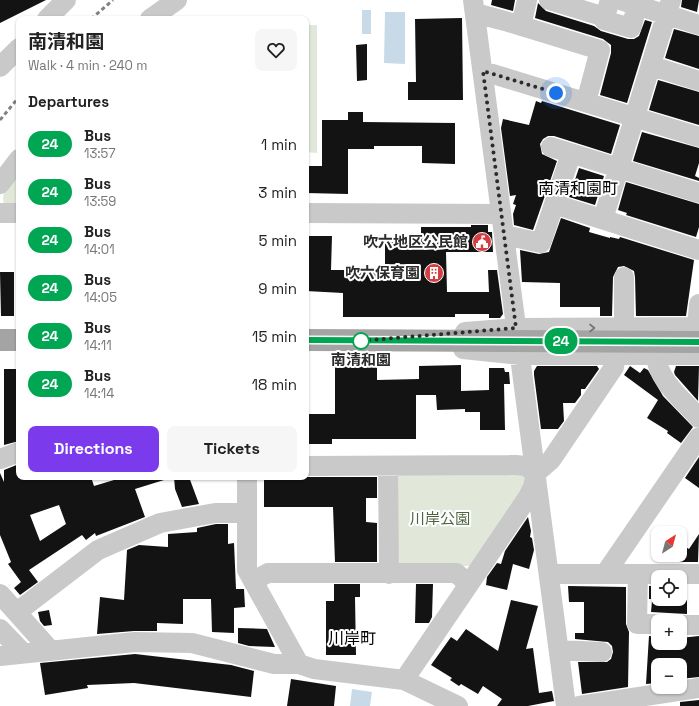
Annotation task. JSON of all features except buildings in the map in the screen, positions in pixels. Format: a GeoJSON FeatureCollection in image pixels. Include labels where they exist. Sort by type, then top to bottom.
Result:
{"type":"FeatureCollection","features":[{"type":"Feature","properties":{"kind":"main road"},"geometry":{"type":"LineString","coordinates":[[309,340],[518,341],[698,332]]}},
{"type":"Feature","properties":{"kind":"main road"},"geometry":{"type":"LineString","coordinates":[[0,340],[16,340]]}},
{"type":"Feature","properties":{"kind":"street"},"geometry":{"type":"LineString","coordinates":[[50,16],[66,0]]}},
{"type":"Feature","properties":{"kind":"street"},"geometry":{"type":"LineString","coordinates":[[154,16],[177,0]]}},
{"type":"Feature","properties":{"kind":"street"},"geometry":{"type":"LineString","coordinates":[[521,26],[527,0]]}},
{"type":"Feature","properties":{"kind":"street"},"geometry":{"type":"LineString","coordinates":[[549,0],[607,8],[604,20],[631,28],[629,3],[669,8],[699,25]]}},
{"type":"Feature","properties":{"kind":"street"},"geometry":{"type":"LineString","coordinates":[[474,7],[521,26],[600,50],[586,102]]}},
{"type":"Feature","properties":{"kind":"street"},"geometry":{"type":"LineString","coordinates":[[474,7],[550,574],[566,706]]}},
{"type":"Feature","properties":{"kind":"street"},"geometry":{"type":"LineString","coordinates":[[603,219],[669,8]]}},
{"type":"Feature","properties":{"kind":"street"},"geometry":{"type":"LineString","coordinates":[[0,67],[16,51]]}},
{"type":"Feature","properties":{"kind":"street"},"geometry":{"type":"LineString","coordinates":[[652,66],[699,81]]}},
{"type":"Feature","properties":{"kind":"street"},"geometry":{"type":"LineString","coordinates":[[483,71],[699,137]]}},
{"type":"Feature","properties":{"kind":"street"},"geometry":{"type":"LineString","coordinates":[[551,147],[699,193]]}},
{"type":"Feature","properties":{"kind":"street"},"geometry":{"type":"LineString","coordinates":[[505,235],[541,243],[571,154]]}},
{"type":"Feature","properties":{"kind":"street"},"geometry":{"type":"LineString","coordinates":[[0,184],[16,163]]}},
{"type":"Feature","properties":{"kind":"street"},"geometry":{"type":"LineString","coordinates":[[554,204],[699,250]]}},
{"type":"Feature","properties":{"kind":"street"},"geometry":{"type":"LineString","coordinates":[[0,213],[16,213]]}},
{"type":"Feature","properties":{"kind":"street"},"geometry":{"type":"LineString","coordinates":[[309,213],[501,214]]}},
{"type":"Feature","properties":{"kind":"street"},"geometry":{"type":"LineString","coordinates":[[624,277],[624,328]]}},
{"type":"Feature","properties":{"kind":"street"},"geometry":{"type":"LineString","coordinates":[[518,341],[624,328],[698,332],[699,304]]}},
{"type":"Feature","properties":{"kind":"street"},"geometry":{"type":"LineString","coordinates":[[518,341],[616,356],[699,355]]}},
{"type":"Feature","properties":{"kind":"street"},"geometry":{"type":"LineString","coordinates":[[656,355],[656,364],[661,374],[699,418]]}},
{"type":"Feature","properties":{"kind":"street"},"geometry":{"type":"LineString","coordinates":[[404,680],[528,497],[533,487],[536,473],[551,460],[602,386],[614,367],[616,356]]}},
{"type":"Feature","properties":{"kind":"street"},"geometry":{"type":"LineString","coordinates":[[605,574],[699,437]]}},
{"type":"Feature","properties":{"kind":"street"},"geometry":{"type":"LineString","coordinates":[[0,459],[16,453]]}},
{"type":"Feature","properties":{"kind":"street"},"geometry":{"type":"LineString","coordinates":[[309,466],[516,465],[526,466],[536,473]]}},
{"type":"Feature","properties":{"kind":"street"},"geometry":{"type":"LineString","coordinates":[[388,466],[388,574]]}},
{"type":"Feature","properties":{"kind":"street"},"geometry":{"type":"LineString","coordinates":[[247,480],[247,570],[299,664]]}},
{"type":"Feature","properties":{"kind":"street"},"geometry":{"type":"LineString","coordinates":[[17,612],[98,550],[160,523],[215,513],[247,513]]}},
{"type":"Feature","properties":{"kind":"street"},"geometry":{"type":"LineString","coordinates":[[253,581],[268,573],[456,573],[469,584]]}},
{"type":"Feature","properties":{"kind":"street"},"geometry":{"type":"LineString","coordinates":[[550,574],[699,574]]}},
{"type":"Feature","properties":{"kind":"street"},"geometry":{"type":"LineString","coordinates":[[638,574],[637,624],[651,624]]}},
{"type":"Feature","properties":{"kind":"street"},"geometry":{"type":"LineString","coordinates":[[0,594],[52,651]]}},
{"type":"Feature","properties":{"kind":"street"},"geometry":{"type":"LineString","coordinates":[[687,624],[699,625]]}},
{"type":"Feature","properties":{"kind":"street"},"geometry":{"type":"LineString","coordinates":[[0,629],[24,654]]}},
{"type":"Feature","properties":{"kind":"street"},"geometry":{"type":"LineString","coordinates":[[0,656],[135,642],[192,643],[274,664],[299,664],[314,669],[404,680],[458,706]]}},
{"type":"Feature","properties":{"kind":"street"},"geometry":{"type":"LineString","coordinates":[[559,650],[602,652]]}},
{"type":"Feature","properties":{"kind":"street"},"geometry":{"type":"LineString","coordinates":[[579,706],[699,688]]}},
{"type":"Feature","properties":{"kind":"green space"},"geometry":{"type":"Polygon","coordinates":[[[309,25],[317,25],[317,153],[309,152],[309,25]]]}},
{"type":"Feature","properties":{"kind":"green space"},"geometry":{"type":"Polygon","coordinates":[[[16,171],[16,204],[4,204],[3,199],[5,189],[16,171]]]}},
{"type":"Feature","properties":{"kind":"green space","name":"川岸公園"},"geometry":{"type":"Polygon","coordinates":[[[399,472],[519,473],[525,478],[525,487],[471,566],[399,566],[393,479],[399,472]]]}},
{"type":"Feature","properties":{"kind":"water"},"geometry":{"type":"Polygon","coordinates":[[[362,10],[371,10],[371,34],[362,34],[362,10]]]}},
{"type":"Feature","properties":{"kind":"water"},"geometry":{"type":"Polygon","coordinates":[[[385,12],[405,12],[405,64],[384,63],[385,12]]]}},
{"type":"Feature","properties":{"kind":"water"},"geometry":{"type":"Polygon","coordinates":[[[352,689],[372,692],[370,706],[350,706],[352,689]]]}},
{"type":"Feature","properties":{"kind":"railway"},"geometry":{"type":"LineString","coordinates":[[94,16],[113,0]]}},
{"type":"Feature","properties":{"kind":"railway"},"geometry":{"type":"LineString","coordinates":[[0,120],[16,101]]}},
{"type":"Feature","properties":{"kind":"bus line","name":"24"},"geometry":{"type":"LineString","coordinates":[[309,340],[699,342]]}},
{"type":"Feature","properties":{"kind":"place","name":"吹六地区公民館"},"geometry":{"type":"Point","coordinates":[482,242]}},
{"type":"Feature","properties":{"kind":"place","name":"吹六保育園"},"geometry":{"type":"Point","coordinates":[434,273]}},
{"type":"Feature","properties":{"kind":"place","name":"南清和園"},"geometry":{"type":"Point","coordinates":[361,341]}},
{"type":"Feature","properties":{"kind":"district","name":"南清和園町"},"geometry":{"type":"Point","coordinates":[578,188]}},
{"type":"Feature","properties":{"kind":"district","name":"川岸町"},"geometry":{"type":"Point","coordinates":[352,638]}},
{"type":"Feature","properties":{"kind":"route"},"geometry":{"type":"LineString","coordinates":[[361,341],[358,341],[516,328],[483,71],[556,93]]}}]}
